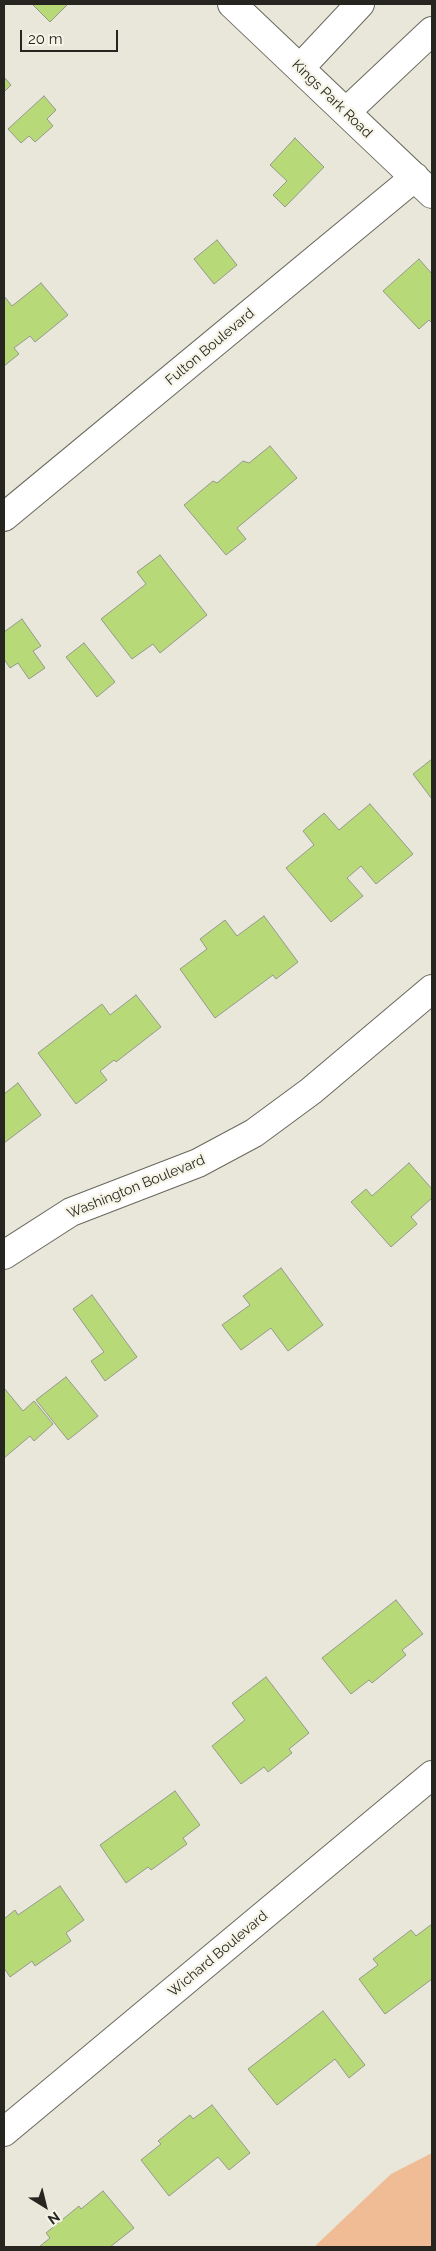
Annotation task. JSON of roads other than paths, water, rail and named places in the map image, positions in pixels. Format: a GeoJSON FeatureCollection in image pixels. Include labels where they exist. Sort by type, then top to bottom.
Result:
{"type":"FeatureCollection","features":[{"type":"Feature","properties":{"kind":"street","name":"Kings Park Road"},"geometry":{"type":"LineString","coordinates":[[232,4],[424,186]]}},
{"type":"Feature","properties":{"kind":"street"},"geometry":{"type":"LineString","coordinates":[[300,68],[360,4]]}},
{"type":"Feature","properties":{"kind":"street"},"geometry":{"type":"LineString","coordinates":[[346,112],[432,32]]}},
{"type":"Feature","properties":{"kind":"street","name":"Fulton Boulevard"},"geometry":{"type":"LineString","coordinates":[[4,517],[424,186]]}},
{"type":"Feature","properties":{"kind":"street","name":"Washington Boulevard"},"geometry":{"type":"LineString","coordinates":[[4,1255],[71,1212],[198,1163],[254,1133],[311,1091],[432,989]]}},
{"type":"Feature","properties":{"kind":"street","name":"Wichard Boulevard"},"geometry":{"type":"LineString","coordinates":[[4,2132],[432,1775]]}}]}
